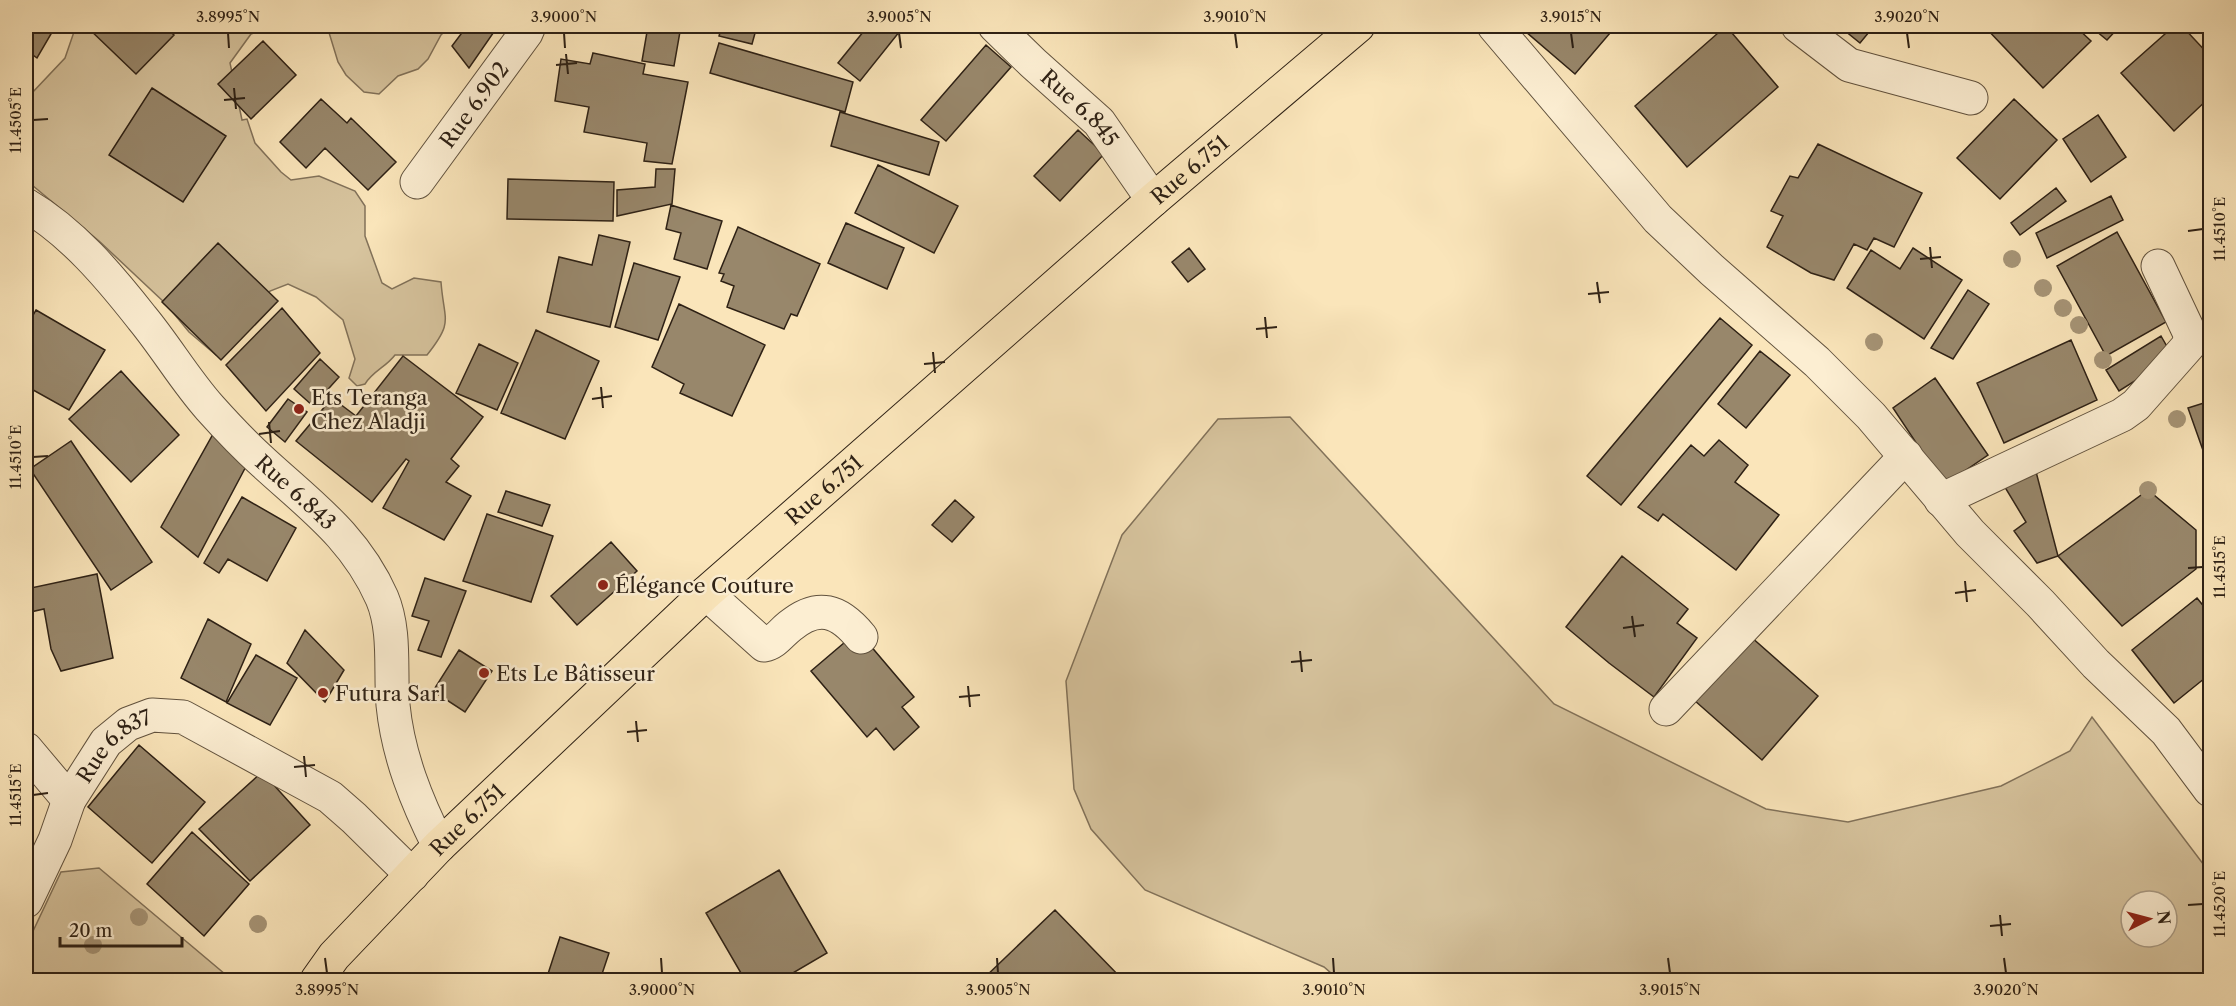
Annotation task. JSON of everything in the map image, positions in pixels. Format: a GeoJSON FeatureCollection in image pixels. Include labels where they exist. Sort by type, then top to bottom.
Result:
{"type":"FeatureCollection","features":[{"type":"Feature","properties":{"kind":"main road","name":"Rue 6.751"},"geometry":{"type":"LineString","coordinates":[[317,981],[334,956],[439,846],[706,593],[1153,200],[1358,26]]}},
{"type":"Feature","properties":{"kind":"street","name":"Rue 6.902"},"geometry":{"type":"LineString","coordinates":[[417,182],[529,26]]}},
{"type":"Feature","properties":{"kind":"street","name":"Rue 6.845"},"geometry":{"type":"LineString","coordinates":[[995,26],[1099,122],[1153,200]]}},
{"type":"Feature","properties":{"kind":"street"},"geometry":{"type":"LineString","coordinates":[[1494,26],[1658,219],[1712,270],[1817,362],[1871,416],[1970,533],[2040,603],[2096,664],[2166,731],[2211,790]]}},
{"type":"Feature","properties":{"kind":"street"},"geometry":{"type":"LineString","coordinates":[[1798,26],[1849,65],[1971,98]]}},
{"type":"Feature","properties":{"kind":"street","name":"Rue 6.843"},"geometry":{"type":"LineString","coordinates":[[26,205],[87,254],[142,318],[211,408],[262,462],[333,524],[358,555],[383,599],[390,633],[393,706],[399,749],[423,814],[439,846]]}},
{"type":"Feature","properties":{"kind":"street"},"geometry":{"type":"LineString","coordinates":[[1941,500],[2122,414],[2136,405],[2189,345],[2190,334],[2158,266]]}},
{"type":"Feature","properties":{"kind":"street"},"geometry":{"type":"LineString","coordinates":[[1666,710],[1906,456]]}},
{"type":"Feature","properties":{"kind":"street"},"geometry":{"type":"LineString","coordinates":[[706,593],[764,645],[772,644],[790,626],[807,615],[825,612],[838,615],[849,622],[861,637]]}},
{"type":"Feature","properties":{"kind":"street","name":"Rue 6.837"},"geometry":{"type":"LineString","coordinates":[[26,901],[55,840],[69,800],[106,742],[128,724],[152,715],[183,717],[330,797],[412,875]]}},
{"type":"Feature","properties":{"kind":"street"},"geometry":{"type":"LineString","coordinates":[[26,750],[69,800]]}},
{"type":"Feature","properties":{"kind":"shaded area"},"geometry":{"type":"Polygon","coordinates":[[[76,26],[275,26],[251,34],[230,63],[242,120],[247,119],[255,143],[291,180],[319,176],[355,191],[365,206],[365,236],[382,283],[392,289],[414,278],[441,282],[445,314],[444,328],[427,355],[395,355],[365,384],[357,386],[349,378],[355,359],[343,320],[316,297],[288,284],[270,291],[255,315],[216,355],[189,332],[166,304],[99,241],[26,180],[26,105],[32,93],[65,58],[76,26]]]}},
{"type":"Feature","properties":{"kind":"shaded area"},"geometry":{"type":"Polygon","coordinates":[[[327,26],[450,26],[441,35],[428,59],[418,69],[398,76],[379,94],[364,92],[346,75],[338,62],[327,26]]]}},
{"type":"Feature","properties":{"kind":"shaded area"},"geometry":{"type":"Polygon","coordinates":[[[1290,417],[1554,704],[1766,809],[1848,822],[2001,786],[2070,751],[2092,717],[2210,873],[2210,980],[1339,980],[1324,967],[1145,890],[1091,829],[1074,789],[1066,681],[1122,535],[1218,419],[1290,417]]]}},
{"type":"Feature","properties":{"kind":"shaded area"},"geometry":{"type":"Polygon","coordinates":[[[99,868],[232,980],[26,980],[26,946],[61,872],[99,868]]]}},
{"type":"Feature","properties":{"kind":"building"},"geometry":{"type":"Polygon","coordinates":[[[26,26],[38,26],[51,34],[37,58],[26,50],[26,26]]]}},
{"type":"Feature","properties":{"kind":"building"},"geometry":{"type":"Polygon","coordinates":[[[48,26],[62,26],[57,32],[48,26]]]}},
{"type":"Feature","properties":{"kind":"building"},"geometry":{"type":"Polygon","coordinates":[[[86,26],[164,26],[174,35],[136,74],[86,26]]]}},
{"type":"Feature","properties":{"kind":"building"},"geometry":{"type":"Polygon","coordinates":[[[467,26],[498,26],[469,68],[452,46],[467,26]]]}},
{"type":"Feature","properties":{"kind":"building"},"geometry":{"type":"Polygon","coordinates":[[[648,26],[681,26],[674,66],[642,61],[648,26]]]}},
{"type":"Feature","properties":{"kind":"building"},"geometry":{"type":"Polygon","coordinates":[[[722,26],[757,26],[752,44],[719,36],[722,26]]]}},
{"type":"Feature","properties":{"kind":"building"},"geometry":{"type":"Polygon","coordinates":[[[868,26],[904,26],[860,81],[838,63],[868,26]]]}},
{"type":"Feature","properties":{"kind":"building"},"geometry":{"type":"Polygon","coordinates":[[[1530,26],[1616,26],[1575,74],[1525,31],[1530,26]]]}},
{"type":"Feature","properties":{"kind":"building"},"geometry":{"type":"Polygon","coordinates":[[[1726,26],[1778,87],[1687,167],[1635,106],[1726,26]]]}},
{"type":"Feature","properties":{"kind":"building"},"geometry":{"type":"Polygon","coordinates":[[[1839,26],[1874,26],[1860,43],[1839,26]]]}},
{"type":"Feature","properties":{"kind":"building"},"geometry":{"type":"Polygon","coordinates":[[[1984,26],[2075,26],[2091,41],[2043,88],[1984,26]]]}},
{"type":"Feature","properties":{"kind":"building"},"geometry":{"type":"Polygon","coordinates":[[[2090,26],[2120,26],[2107,40],[2090,26]]]}},
{"type":"Feature","properties":{"kind":"building"},"geometry":{"type":"Polygon","coordinates":[[[2174,26],[2182,26],[2210,56],[2210,97],[2174,131],[2121,73],[2174,26]]]}},
{"type":"Feature","properties":{"kind":"building"},"geometry":{"type":"Polygon","coordinates":[[[263,41],[296,75],[251,119],[218,84],[263,41]]]}},
{"type":"Feature","properties":{"kind":"building"},"geometry":{"type":"Polygon","coordinates":[[[719,43],[853,82],[845,112],[710,73],[719,43]]]}},
{"type":"Feature","properties":{"kind":"building"},"geometry":{"type":"Polygon","coordinates":[[[986,45],[1011,67],[946,141],[921,120],[986,45]]]}},
{"type":"Feature","properties":{"kind":"building"},"geometry":{"type":"Polygon","coordinates":[[[593,53],[645,64],[643,74],[688,82],[672,164],[644,161],[647,143],[584,132],[589,107],[555,101],[561,59],[590,64],[593,53]]]}},
{"type":"Feature","properties":{"kind":"building"},"geometry":{"type":"Polygon","coordinates":[[[152,88],[226,136],[183,202],[109,155],[152,88]]]}},
{"type":"Feature","properties":{"kind":"building"},"geometry":{"type":"Polygon","coordinates":[[[321,99],[347,123],[351,118],[396,162],[368,190],[325,148],[306,168],[280,142],[321,99]]]}},
{"type":"Feature","properties":{"kind":"building"},"geometry":{"type":"Polygon","coordinates":[[[2014,99],[2057,140],[2000,199],[1957,158],[2014,99]]]}},
{"type":"Feature","properties":{"kind":"building"},"geometry":{"type":"Polygon","coordinates":[[[840,112],[939,142],[929,175],[831,146],[840,112]]]}},
{"type":"Feature","properties":{"kind":"building"},"geometry":{"type":"Polygon","coordinates":[[[2098,115],[2126,157],[2091,182],[2063,139],[2098,115]]]}},
{"type":"Feature","properties":{"kind":"building"},"geometry":{"type":"Polygon","coordinates":[[[1078,130],[1104,154],[1060,201],[1034,176],[1078,130]]]}},
{"type":"Feature","properties":{"kind":"building"},"geometry":{"type":"Polygon","coordinates":[[[1818,144],[1922,193],[1894,247],[1874,238],[1867,250],[1854,244],[1834,280],[1811,273],[1767,247],[1783,216],[1771,211],[1790,176],[1798,178],[1818,144]]]}},
{"type":"Feature","properties":{"kind":"building"},"geometry":{"type":"Polygon","coordinates":[[[878,165],[958,206],[934,253],[855,213],[878,165]]]}},
{"type":"Feature","properties":{"kind":"building"},"geometry":{"type":"Polygon","coordinates":[[[656,169],[675,169],[672,204],[617,216],[617,190],[655,187],[656,169]]]}},
{"type":"Feature","properties":{"kind":"building"},"geometry":{"type":"Polygon","coordinates":[[[508,179],[614,182],[613,221],[507,219],[508,179]]]}},
{"type":"Feature","properties":{"kind":"building"},"geometry":{"type":"Polygon","coordinates":[[[2056,188],[2066,201],[2020,235],[2011,223],[2056,188]]]}},
{"type":"Feature","properties":{"kind":"building"},"geometry":{"type":"Polygon","coordinates":[[[2111,196],[2123,220],[2047,258],[2036,233],[2111,196]]]}},
{"type":"Feature","properties":{"kind":"building"},"geometry":{"type":"Polygon","coordinates":[[[671,205],[722,221],[707,269],[674,259],[681,233],[666,229],[671,205]]]}},
{"type":"Feature","properties":{"kind":"building"},"geometry":{"type":"Polygon","coordinates":[[[846,223],[904,248],[887,289],[828,263],[846,223]]]}},
{"type":"Feature","properties":{"kind":"building"},"geometry":{"type":"Polygon","coordinates":[[[738,227],[820,264],[797,316],[791,314],[784,329],[727,307],[734,286],[721,281],[724,274],[719,273],[738,227]]]}},
{"type":"Feature","properties":{"kind":"building"},"geometry":{"type":"Polygon","coordinates":[[[2117,232],[2166,322],[2106,356],[2057,266],[2117,232]]]}},
{"type":"Feature","properties":{"kind":"building"},"geometry":{"type":"Polygon","coordinates":[[[599,235],[630,242],[610,327],[547,312],[559,257],[592,265],[599,235]]]}},
{"type":"Feature","properties":{"kind":"building"},"geometry":{"type":"Polygon","coordinates":[[[218,243],[278,301],[221,360],[162,302],[218,243]]]}},
{"type":"Feature","properties":{"kind":"building"},"geometry":{"type":"Polygon","coordinates":[[[1189,248],[1205,269],[1188,282],[1172,262],[1189,248]]]}},
{"type":"Feature","properties":{"kind":"building"},"geometry":{"type":"Polygon","coordinates":[[[1913,248],[1962,280],[1924,339],[1847,288],[1871,250],[1900,269],[1913,248]]]}},
{"type":"Feature","properties":{"kind":"building"},"geometry":{"type":"Polygon","coordinates":[[[634,263],[680,277],[658,340],[615,327],[634,263]]]}},
{"type":"Feature","properties":{"kind":"building"},"geometry":{"type":"Polygon","coordinates":[[[1968,290],[1989,304],[1953,359],[1931,348],[1968,290]]]}},
{"type":"Feature","properties":{"kind":"building"},"geometry":{"type":"Polygon","coordinates":[[[679,304],[765,345],[732,416],[680,393],[684,384],[652,367],[679,304]]]}},
{"type":"Feature","properties":{"kind":"building"},"geometry":{"type":"Polygon","coordinates":[[[282,308],[320,353],[266,411],[226,365],[282,308]]]}},
{"type":"Feature","properties":{"kind":"building"},"geometry":{"type":"Polygon","coordinates":[[[36,310],[105,350],[69,410],[26,386],[26,328],[36,310]]]}},
{"type":"Feature","properties":{"kind":"building"},"geometry":{"type":"Polygon","coordinates":[[[1720,318],[1752,345],[1621,505],[1587,476],[1720,318]]]}},
{"type":"Feature","properties":{"kind":"building"},"geometry":{"type":"Polygon","coordinates":[[[536,330],[599,361],[565,439],[501,413],[536,330]]]}},
{"type":"Feature","properties":{"kind":"building"},"geometry":{"type":"Polygon","coordinates":[[[2161,336],[2173,357],[2119,391],[2106,370],[2161,336]]]}},
{"type":"Feature","properties":{"kind":"building"},"geometry":{"type":"Polygon","coordinates":[[[2071,340],[2097,400],[2004,443],[1977,383],[2071,340]]]}},
{"type":"Feature","properties":{"kind":"building"},"geometry":{"type":"Polygon","coordinates":[[[479,344],[518,363],[497,410],[456,393],[479,344]]]}},
{"type":"Feature","properties":{"kind":"building"},"geometry":{"type":"Polygon","coordinates":[[[1760,351],[1790,375],[1746,428],[1718,404],[1760,351]]]}},
{"type":"Feature","properties":{"kind":"building"},"geometry":{"type":"Polygon","coordinates":[[[403,356],[483,417],[451,459],[459,466],[446,482],[471,496],[444,540],[383,508],[409,461],[406,459],[372,502],[296,441],[332,398],[356,416],[403,356]]]}},
{"type":"Feature","properties":{"kind":"building"},"geometry":{"type":"Polygon","coordinates":[[[320,359],[339,377],[313,406],[294,389],[320,359]]]}},
{"type":"Feature","properties":{"kind":"building"},"geometry":{"type":"Polygon","coordinates":[[[121,371],[179,435],[131,482],[69,419],[121,371]]]}},
{"type":"Feature","properties":{"kind":"building"},"geometry":{"type":"Polygon","coordinates":[[[1935,378],[1988,455],[1944,485],[1893,408],[1935,378]]]}},
{"type":"Feature","properties":{"kind":"building"},"geometry":{"type":"Polygon","coordinates":[[[288,399],[307,412],[285,442],[267,427],[288,399]]]}},
{"type":"Feature","properties":{"kind":"building"},"geometry":{"type":"Polygon","coordinates":[[[2210,401],[2210,470],[2188,408],[2210,401]]]}},
{"type":"Feature","properties":{"kind":"building"},"geometry":{"type":"Polygon","coordinates":[[[217,427],[251,457],[198,557],[161,527],[217,427]]]}},
{"type":"Feature","properties":{"kind":"building"},"geometry":{"type":"Polygon","coordinates":[[[1719,440],[1748,465],[1735,482],[1779,515],[1736,570],[1663,514],[1658,521],[1638,507],[1691,445],[1704,456],[1719,440]]]}},
{"type":"Feature","properties":{"kind":"building"},"geometry":{"type":"Polygon","coordinates":[[[71,441],[152,562],[111,590],[30,469],[71,441]]]}},
{"type":"Feature","properties":{"kind":"building"},"geometry":{"type":"Polygon","coordinates":[[[2034,464],[2058,556],[2037,563],[2014,531],[2026,522],[2003,484],[2034,464]]]}},
{"type":"Feature","properties":{"kind":"building"},"geometry":{"type":"Polygon","coordinates":[[[2148,490],[2196,530],[2196,569],[2122,626],[2058,556],[2148,490]]]}},
{"type":"Feature","properties":{"kind":"building"},"geometry":{"type":"Polygon","coordinates":[[[506,491],[550,505],[542,526],[498,512],[506,491]]]}},
{"type":"Feature","properties":{"kind":"building"},"geometry":{"type":"Polygon","coordinates":[[[242,497],[296,528],[267,581],[228,559],[219,573],[204,563],[242,497]]]}},
{"type":"Feature","properties":{"kind":"building"},"geometry":{"type":"Polygon","coordinates":[[[955,500],[974,517],[952,542],[932,525],[955,500]]]}},
{"type":"Feature","properties":{"kind":"building"},"geometry":{"type":"Polygon","coordinates":[[[2210,510],[2210,529],[2206,511],[2210,510]]]}},
{"type":"Feature","properties":{"kind":"building"},"geometry":{"type":"Polygon","coordinates":[[[487,514],[553,536],[531,602],[463,581],[487,514]]]}},
{"type":"Feature","properties":{"kind":"building"},"geometry":{"type":"Polygon","coordinates":[[[611,542],[637,571],[577,625],[551,596],[611,542]]]}},
{"type":"Feature","properties":{"kind":"building"},"geometry":{"type":"Polygon","coordinates":[[[1622,556],[1688,609],[1677,623],[1697,638],[1654,697],[1566,627],[1622,556]]]}},
{"type":"Feature","properties":{"kind":"building"},"geometry":{"type":"Polygon","coordinates":[[[97,574],[113,658],[61,671],[51,649],[44,609],[26,613],[26,589],[97,574]]]}},
{"type":"Feature","properties":{"kind":"building"},"geometry":{"type":"Polygon","coordinates":[[[425,578],[466,591],[441,657],[418,650],[429,621],[412,616],[425,578]]]}},
{"type":"Feature","properties":{"kind":"building"},"geometry":{"type":"Polygon","coordinates":[[[2197,598],[2210,614],[2210,674],[2174,703],[2132,650],[2197,598]]]}},
{"type":"Feature","properties":{"kind":"building"},"geometry":{"type":"Polygon","coordinates":[[[208,619],[251,644],[226,702],[181,678],[208,619]]]}},
{"type":"Feature","properties":{"kind":"building"},"geometry":{"type":"Polygon","coordinates":[[[305,630],[344,670],[325,702],[287,663],[305,630]]]}},
{"type":"Feature","properties":{"kind":"building"},"geometry":{"type":"Polygon","coordinates":[[[858,631],[914,697],[902,707],[919,727],[894,750],[876,728],[867,737],[811,671],[858,631]]]}},
{"type":"Feature","properties":{"kind":"building"},"geometry":{"type":"Polygon","coordinates":[[[1750,636],[1818,696],[1762,760],[1694,700],[1750,636]]]}},
{"type":"Feature","properties":{"kind":"building"},"geometry":{"type":"Polygon","coordinates":[[[459,650],[492,671],[465,712],[433,691],[459,650]]]}},
{"type":"Feature","properties":{"kind":"building"},"geometry":{"type":"Polygon","coordinates":[[[256,655],[297,678],[270,725],[227,703],[256,655]]]}},
{"type":"Feature","properties":{"kind":"building"},"geometry":{"type":"Polygon","coordinates":[[[139,745],[205,802],[152,863],[88,807],[139,745]]]}},
{"type":"Feature","properties":{"kind":"building"},"geometry":{"type":"Polygon","coordinates":[[[262,772],[310,825],[250,881],[199,829],[262,772]]]}},
{"type":"Feature","properties":{"kind":"building"},"geometry":{"type":"Polygon","coordinates":[[[192,832],[249,884],[204,936],[147,884],[192,832]]]}},
{"type":"Feature","properties":{"kind":"building"},"geometry":{"type":"Polygon","coordinates":[[[779,870],[827,953],[781,980],[745,980],[706,913],[779,870]]]}},
{"type":"Feature","properties":{"kind":"building"},"geometry":{"type":"Polygon","coordinates":[[[1055,910],[1123,980],[982,980],[1055,910]]]}},
{"type":"Feature","properties":{"kind":"building"},"geometry":{"type":"Polygon","coordinates":[[[560,937],[609,953],[600,980],[546,980],[560,937]]]}},
{"type":"Feature","properties":{"kind":"place","name":"Ets Teranga Chez Aladji"},"geometry":{"type":"Point","coordinates":[299,409]}},
{"type":"Feature","properties":{"kind":"place","name":"Élégance Couture"},"geometry":{"type":"Point","coordinates":[603,585]}},
{"type":"Feature","properties":{"kind":"place","name":"Ets Le Bâtisseur"},"geometry":{"type":"Point","coordinates":[484,673]}},
{"type":"Feature","properties":{"kind":"place","name":"Futura Sarl"},"geometry":{"type":"Point","coordinates":[323,693]}}]}
